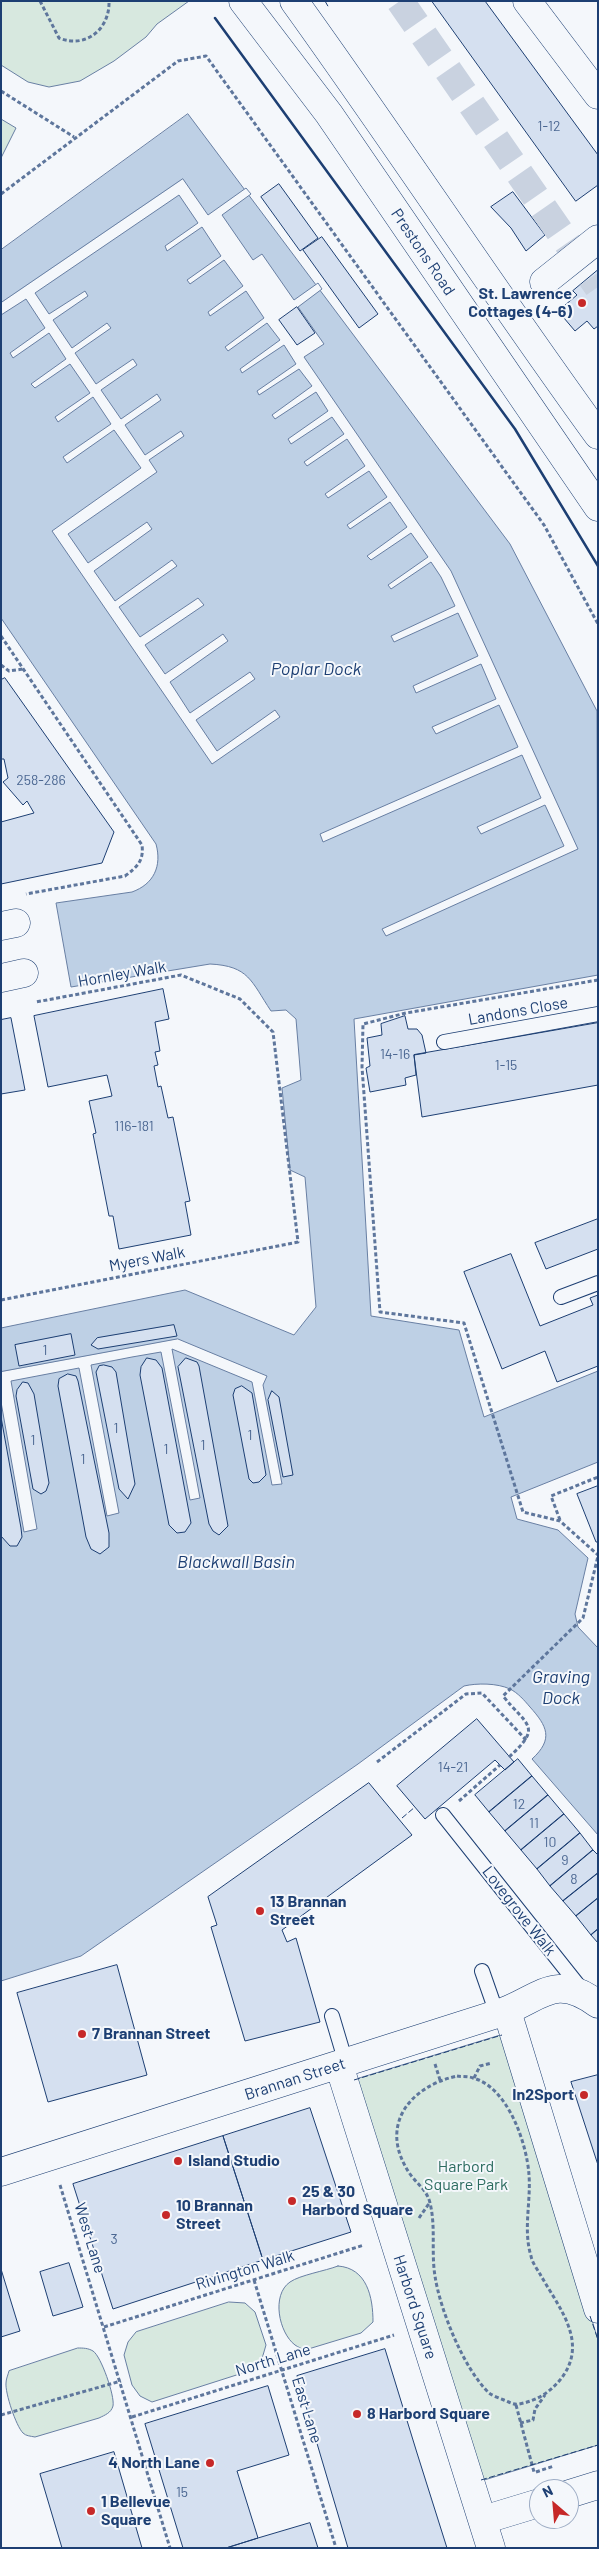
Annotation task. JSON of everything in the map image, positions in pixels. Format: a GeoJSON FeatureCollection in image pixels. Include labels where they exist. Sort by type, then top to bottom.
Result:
{"type":"FeatureCollection","features":[{"type":"Feature","properties":{"kind":"street","name":"Prestons Road"},"geometry":{"type":"LineString","coordinates":[[243,1],[329,114],[598,507]]}},
{"type":"Feature","properties":{"kind":"street"},"geometry":{"type":"LineString","coordinates":[[294,1],[361,95],[508,311],[598,435]]}},
{"type":"Feature","properties":{"kind":"street"},"geometry":{"type":"LineString","coordinates":[[527,1],[598,95]]}},
{"type":"Feature","properties":{"kind":"street"},"geometry":{"type":"LineString","coordinates":[[544,282],[598,239]]}},
{"type":"Feature","properties":{"kind":"street","name":"Brannan Street"},"geometry":{"type":"LineString","coordinates":[[1,2172],[502,2013],[528,2002],[539,1993],[554,1988],[570,1989],[591,1999]]}},
{"type":"Feature","properties":{"kind":"street"},"geometry":{"type":"LineString","coordinates":[[502,2013],[598,2309]]}},
{"type":"Feature","properties":{"kind":"street","name":"Harbord Square"},"geometry":{"type":"LineString","coordinates":[[342,2064],[393,2236],[491,2548]]}},
{"type":"Feature","properties":{"kind":"street"},"geometry":{"type":"LineString","coordinates":[[579,2491],[598,2485]]}},
{"type":"Feature","properties":{"kind":"street"},"geometry":{"type":"LineString","coordinates":[[483,2520],[529,2506]]}},
{"type":"Feature","properties":{"kind":"lane","name":"Landons Close"},"geometry":{"type":"LineString","coordinates":[[444,1042],[598,1014]]}},
{"type":"Feature","properties":{"kind":"lane"},"geometry":{"type":"LineString","coordinates":[[561,1297],[598,1283]]}},
{"type":"Feature","properties":{"kind":"lane","name":"Lovegrove Walk"},"geometry":{"type":"LineString","coordinates":[[443,1815],[591,1999]]}},
{"type":"Feature","properties":{"kind":"lane"},"geometry":{"type":"LineString","coordinates":[[482,1971],[502,2013]]}},
{"type":"Feature","properties":{"kind":"lane"},"geometry":{"type":"LineString","coordinates":[[332,2016],[342,2064]]}},
{"type":"Feature","properties":{"kind":"path"},"geometry":{"type":"LineString","coordinates":[[40,1],[59,38],[69,42],[95,35],[110,15],[109,1]]}},
{"type":"Feature","properties":{"kind":"path"},"geometry":{"type":"LineString","coordinates":[[1,194],[74,137],[178,61],[206,56],[544,524],[598,624]]}},
{"type":"Feature","properties":{"kind":"path"},"geometry":{"type":"LineString","coordinates":[[1,91],[74,137]]}},
{"type":"Feature","properties":{"kind":"path"},"geometry":{"type":"LineString","coordinates":[[1,636],[142,844],[143,854],[138,866],[125,876],[20,895]]}},
{"type":"Feature","properties":{"kind":"path"},"geometry":{"type":"LineString","coordinates":[[1,665],[10,671],[23,669]]}},
{"type":"Feature","properties":{"kind":"path","name":"Hornley Walk"},"geometry":{"type":"LineString","coordinates":[[13,975],[20,1005],[181,976],[240,999],[273,1032],[298,1242]]}},
{"type":"Feature","properties":{"kind":"path"},"geometry":{"type":"LineString","coordinates":[[510,1757],[527,1741],[530,1733],[527,1725],[503,1696],[583,1618],[598,1555],[560,1521],[523,1512],[464,1323],[380,1312],[362,1066],[363,1024],[406,1013],[598,980]]}},
{"type":"Feature","properties":{"kind":"path","name":"Myers Walk"},"geometry":{"type":"LineString","coordinates":[[1,1300],[298,1242]]}},
{"type":"Feature","properties":{"kind":"path"},"geometry":{"type":"LineString","coordinates":[[560,1521],[551,1496],[598,1477]]}},
{"type":"Feature","properties":{"kind":"path"},"geometry":{"type":"LineString","coordinates":[[377,1762],[466,1694],[482,1693],[527,1741]]}},
{"type":"Feature","properties":{"kind":"path"},"geometry":{"type":"LineString","coordinates":[[443,1815],[500,1765]]}},
{"type":"Feature","properties":{"kind":"path"},"geometry":{"type":"LineString","coordinates":[[520,2423],[534,2420],[535,2409],[547,2392],[570,2368],[573,2348],[569,2325],[531,2257],[527,2220],[529,2176],[525,2149],[514,2120],[504,2102],[490,2088],[474,2078],[457,2076],[440,2080],[422,2090],[402,2109],[395,2131],[401,2158],[410,2175],[422,2185],[430,2202],[434,2230],[435,2276],[441,2299],[460,2347],[474,2374],[490,2394],[516,2405],[535,2400],[547,2392]]}},
{"type":"Feature","properties":{"kind":"path","name":"West Lane"},"geometry":{"type":"LineString","coordinates":[[52,2157],[132,2418]]}},
{"type":"Feature","properties":{"kind":"path","name":"Rivington Walk"},"geometry":{"type":"LineString","coordinates":[[104,2327],[393,2236]]}},
{"type":"Feature","properties":{"kind":"path","name":"East Lane"},"geometry":{"type":"LineString","coordinates":[[254,2280],[336,2548]]}},
{"type":"Feature","properties":{"kind":"path","name":"North Lane"},"geometry":{"type":"LineString","coordinates":[[132,2418],[422,2326]]}},
{"type":"Feature","properties":{"kind":"path"},"geometry":{"type":"LineString","coordinates":[[1,2415],[120,2381]]}},
{"type":"Feature","properties":{"kind":"path"},"geometry":{"type":"LineString","coordinates":[[516,2405],[534,2472]]}},
{"type":"Feature","properties":{"kind":"path"},"geometry":{"type":"LineString","coordinates":[[132,2418],[170,2548]]}},
{"type":"Feature","properties":{"kind":"green space"},"geometry":{"type":"Polygon","coordinates":[[[1,1],[189,1],[157,24],[146,37],[114,61],[80,81],[49,87],[28,82],[1,65],[1,1]]]}},
{"type":"Feature","properties":{"kind":"green space"},"geometry":{"type":"Polygon","coordinates":[[[1,119],[16,128],[1,158],[1,119]]]}},
{"type":"Feature","properties":{"kind":"green space","name":"Harbord Square Park"},"geometry":{"type":"Polygon","coordinates":[[[505,2034],[598,2340],[598,2445],[481,2481],[354,2080],[505,2034]]]}},
{"type":"Feature","properties":{"kind":"green space"},"geometry":{"type":"Polygon","coordinates":[[[338,2266],[356,2272],[362,2278],[370,2294],[373,2322],[361,2333],[305,2350],[295,2345],[289,2339],[281,2323],[279,2304],[284,2288],[290,2282],[306,2275],[338,2266]]]}},
{"type":"Feature","properties":{"kind":"green space"},"geometry":{"type":"Polygon","coordinates":[[[229,2302],[245,2303],[255,2312],[266,2345],[261,2362],[249,2371],[152,2402],[140,2396],[132,2385],[124,2355],[128,2342],[136,2332],[229,2302]]]}},
{"type":"Feature","properties":{"kind":"green space"},"geometry":{"type":"Polygon","coordinates":[[[78,2348],[93,2351],[100,2360],[112,2394],[113,2406],[111,2410],[108,2414],[99,2418],[35,2437],[24,2434],[14,2417],[7,2394],[6,2382],[9,2371],[78,2348]]]}},
{"type":"Feature","properties":{"kind":"water"},"geometry":{"type":"Polygon","coordinates":[[[188,114],[510,544],[597,711],[598,975],[354,1019],[371,1316],[459,1330],[484,1417],[598,1371],[598,1462],[511,1497],[517,1519],[558,1530],[588,1558],[575,1614],[578,1627],[598,1648],[598,1835],[532,1759],[539,1752],[546,1739],[544,1727],[536,1714],[516,1693],[505,1687],[487,1684],[464,1686],[358,1764],[81,1956],[1,1981],[1,1328],[185,1290],[294,1335],[316,1307],[305,1177],[290,1170],[282,1088],[301,1080],[296,1019],[286,1010],[271,1011],[248,977],[233,968],[223,965],[210,964],[71,987],[56,903],[132,892],[140,889],[151,879],[157,867],[158,852],[156,844],[1,618],[1,250],[188,114]]]}},
{"type":"Feature","properties":{"kind":"pier"},"geometry":{"type":"Polygon","coordinates":[[[183,179],[208,215],[246,188],[251,194],[222,215],[253,260],[262,254],[294,300],[318,283],[322,289],[298,307],[324,344],[304,357],[451,571],[578,849],[386,936],[382,929],[564,846],[545,805],[481,834],[477,827],[541,798],[522,755],[323,842],[320,834],[518,747],[499,705],[436,734],[432,727],[496,699],[481,664],[416,693],[413,686],[478,656],[458,613],[394,642],[391,636],[455,606],[441,577],[431,562],[391,589],[388,585],[428,557],[411,533],[371,560],[367,556],[407,527],[390,502],[350,529],[347,525],[387,497],[369,471],[328,498],[325,494],[365,466],[347,439],[307,466],[304,462],[344,434],[332,417],[291,444],[288,439],[328,411],[316,392],[275,419],[272,415],[312,386],[299,369],[259,395],[257,391],[296,364],[284,345],[242,373],[240,369],[280,340],[267,323],[228,351],[225,347],[264,318],[246,291],[210,316],[208,312],[243,286],[224,260],[190,284],[187,280],[221,256],[202,227],[167,251],[165,246],[198,223],[179,195],[35,293],[49,314],[85,291],[88,296],[53,320],[72,348],[107,323],[111,328],[75,353],[96,384],[133,359],[137,365],[101,390],[121,419],[157,394],[161,400],[125,425],[145,455],[181,431],[184,436],[149,460],[157,472],[68,534],[88,563],[147,522],[152,529],[94,571],[115,601],[172,560],[177,566],[119,607],[140,637],[198,598],[204,605],[145,645],[165,674],[223,634],[228,641],[170,682],[190,713],[250,672],[255,679],[196,720],[217,751],[275,710],[280,717],[212,764],[52,531],[141,468],[114,430],[67,463],[63,457],[111,424],[93,397],[58,422],[55,417],[90,393],[70,364],[35,388],[31,384],[66,359],[49,333],[13,358],[10,353],[45,328],[26,299],[1,315],[1,303],[183,179]]]}},
{"type":"Feature","properties":{"kind":"pier"},"geometry":{"type":"Polygon","coordinates":[[[178,1339],[267,1376],[263,1385],[282,1484],[272,1485],[252,1382],[172,1349],[200,1498],[190,1500],[161,1352],[132,1357],[91,1365],[119,1513],[107,1516],[79,1368],[11,1381],[37,1529],[24,1532],[1,1402],[1,1372],[178,1339]]]}},
{"type":"Feature","properties":{"kind":"building"},"geometry":{"type":"Polygon","coordinates":[[[432,1],[485,1],[598,155],[598,185],[576,201],[432,1]]]}},
{"type":"Feature","properties":{"kind":"building"},"geometry":{"type":"Polygon","coordinates":[[[279,184],[318,238],[300,251],[261,197],[279,184]]]}},
{"type":"Feature","properties":{"kind":"building"},"geometry":{"type":"Polygon","coordinates":[[[513,192],[545,235],[526,251],[511,228],[491,207],[513,192]]]}},
{"type":"Feature","properties":{"kind":"building"},"geometry":{"type":"Polygon","coordinates":[[[322,237],[378,314],[359,328],[303,250],[322,237]]]}},
{"type":"Feature","properties":{"kind":"building","name":"St. Lawrence Cottages (4-6)"},"geometry":{"type":"Polygon","coordinates":[[[598,270],[598,326],[594,329],[587,321],[575,331],[558,311],[577,295],[573,291],[598,270]]]}},
{"type":"Feature","properties":{"kind":"building"},"geometry":{"type":"Polygon","coordinates":[[[297,307],[315,333],[297,345],[279,320],[297,307]]]}},
{"type":"Feature","properties":{"kind":"building"},"geometry":{"type":"Polygon","coordinates":[[[5,678],[114,832],[102,863],[1,884],[1,822],[34,813],[27,801],[23,805],[3,782],[8,778],[4,759],[1,759],[1,680],[5,678]]]}},
{"type":"Feature","properties":{"kind":"building"},"geometry":{"type":"Polygon","coordinates":[[[163,989],[169,1019],[155,1022],[160,1051],[155,1052],[158,1065],[154,1066],[158,1087],[161,1086],[168,1118],[173,1117],[190,1201],[185,1202],[191,1235],[119,1249],[113,1216],[109,1216],[93,1134],[96,1133],[89,1101],[112,1096],[107,1075],[48,1087],[34,1016],[163,989]]]}},
{"type":"Feature","properties":{"kind":"building"},"geometry":{"type":"Polygon","coordinates":[[[405,1016],[408,1029],[417,1029],[422,1035],[426,1053],[414,1055],[416,1075],[405,1078],[406,1085],[370,1092],[366,1068],[370,1066],[367,1038],[382,1035],[381,1024],[405,1016]]]}},
{"type":"Feature","properties":{"kind":"building"},"geometry":{"type":"Polygon","coordinates":[[[11,1018],[25,1090],[1,1094],[1,1020],[11,1018]]]}},
{"type":"Feature","properties":{"kind":"building"},"geometry":{"type":"Polygon","coordinates":[[[598,1023],[598,1085],[422,1117],[414,1055],[598,1023]]]}},
{"type":"Feature","properties":{"kind":"building"},"geometry":{"type":"Polygon","coordinates":[[[598,1219],[598,1249],[546,1269],[535,1243],[598,1219]]]}},
{"type":"Feature","properties":{"kind":"building"},"geometry":{"type":"Polygon","coordinates":[[[511,1254],[540,1326],[593,1305],[590,1298],[598,1295],[598,1366],[557,1382],[545,1351],[502,1369],[464,1272],[511,1254]]]}},
{"type":"Feature","properties":{"kind":"building"},"geometry":{"type":"Polygon","coordinates":[[[174,1325],[177,1336],[98,1349],[91,1345],[97,1338],[174,1325]]]}},
{"type":"Feature","properties":{"kind":"building"},"geometry":{"type":"Polygon","coordinates":[[[71,1334],[75,1355],[19,1366],[15,1345],[71,1334]]]}},
{"type":"Feature","properties":{"kind":"building"},"geometry":{"type":"Polygon","coordinates":[[[147,1358],[156,1360],[162,1368],[191,1523],[185,1532],[177,1533],[169,1525],[140,1375],[141,1367],[147,1358]]]}},
{"type":"Feature","properties":{"kind":"building"},"geometry":{"type":"Polygon","coordinates":[[[186,1358],[197,1362],[199,1366],[228,1526],[219,1535],[213,1531],[209,1524],[178,1367],[186,1358]]]}},
{"type":"Feature","properties":{"kind":"building"},"geometry":{"type":"Polygon","coordinates":[[[99,1366],[112,1367],[116,1372],[135,1484],[128,1499],[119,1489],[96,1372],[99,1366]]]}},
{"type":"Feature","properties":{"kind":"building"},"geometry":{"type":"Polygon","coordinates":[[[68,1374],[76,1376],[78,1381],[109,1533],[109,1547],[100,1554],[91,1549],[86,1537],[58,1386],[59,1379],[68,1374]]]}},
{"type":"Feature","properties":{"kind":"building"},"geometry":{"type":"Polygon","coordinates":[[[23,1382],[28,1383],[34,1394],[49,1483],[46,1491],[41,1494],[33,1489],[16,1396],[17,1390],[23,1382]]]}},
{"type":"Feature","properties":{"kind":"building"},"geometry":{"type":"Polygon","coordinates":[[[242,1386],[252,1393],[266,1475],[259,1482],[253,1483],[249,1479],[233,1395],[235,1389],[242,1386]]]}},
{"type":"Feature","properties":{"kind":"building"},"geometry":{"type":"Polygon","coordinates":[[[272,1391],[279,1397],[293,1475],[283,1477],[268,1400],[272,1391]]]}},
{"type":"Feature","properties":{"kind":"building"},"geometry":{"type":"Polygon","coordinates":[[[1,1417],[21,1528],[22,1537],[17,1546],[10,1546],[1,1536],[1,1417]]]}},
{"type":"Feature","properties":{"kind":"building"},"geometry":{"type":"Polygon","coordinates":[[[598,1486],[598,1542],[596,1542],[577,1494],[598,1486]]]}},
{"type":"Feature","properties":{"kind":"building"},"geometry":{"type":"Polygon","coordinates":[[[477,1719],[514,1762],[505,1770],[495,1760],[425,1819],[397,1786],[477,1719]]]}},
{"type":"Feature","properties":{"kind":"building"},"geometry":{"type":"Polygon","coordinates":[[[518,1759],[532,1776],[489,1812],[475,1795],[518,1759]]]}},
{"type":"Feature","properties":{"kind":"building"},"geometry":{"type":"Polygon","coordinates":[[[532,1776],[548,1795],[505,1831],[489,1812],[532,1776]]]}},
{"type":"Feature","properties":{"kind":"building","name":"13 Brannan Street"},"geometry":{"type":"Polygon","coordinates":[[[369,1783],[412,1835],[282,1930],[287,1942],[296,1938],[320,2022],[245,2041],[211,1927],[217,1925],[208,1897],[369,1783]]]}},
{"type":"Feature","properties":{"kind":"building"},"geometry":{"type":"Polygon","coordinates":[[[548,1795],[564,1814],[521,1850],[505,1831],[548,1795]]]}},
{"type":"Feature","properties":{"kind":"building"},"geometry":{"type":"Polygon","coordinates":[[[564,1814],[580,1833],[537,1869],[521,1850],[564,1814]]]}},
{"type":"Feature","properties":{"kind":"building"},"geometry":{"type":"Polygon","coordinates":[[[580,1833],[593,1850],[550,1886],[537,1869],[580,1833]]]}},
{"type":"Feature","properties":{"kind":"building"},"geometry":{"type":"Polygon","coordinates":[[[593,1850],[598,1855],[598,1873],[563,1901],[550,1886],[593,1850]]]}},
{"type":"Feature","properties":{"kind":"building"},"geometry":{"type":"Polygon","coordinates":[[[598,1873],[598,1898],[576,1916],[563,1901],[598,1873]]]}},
{"type":"Feature","properties":{"kind":"building"},"geometry":{"type":"Polygon","coordinates":[[[598,1898],[598,1929],[591,1935],[576,1916],[598,1898]]]}},
{"type":"Feature","properties":{"kind":"building"},"geometry":{"type":"Polygon","coordinates":[[[598,1929],[598,1943],[591,1935],[598,1929]]]}},
{"type":"Feature","properties":{"kind":"building","name":"7 Brannan Street"},"geometry":{"type":"Polygon","coordinates":[[[117,1965],[147,2075],[48,2102],[17,1993],[117,1965]]]}},
{"type":"Feature","properties":{"kind":"building"},"geometry":{"type":"Polygon","coordinates":[[[598,2075],[598,2165],[571,2082],[598,2075]]]}},
{"type":"Feature","properties":{"kind":"building","name":"25 & 30 Harbord Square"},"geometry":{"type":"Polygon","coordinates":[[[310,2108],[351,2232],[263,2260],[223,2136],[310,2108]]]}},
{"type":"Feature","properties":{"kind":"building","name":"10 Brannan Street"},"geometry":{"type":"Polygon","coordinates":[[[223,2136],[263,2260],[113,2309],[73,2184],[223,2136]]]}},
{"type":"Feature","properties":{"kind":"building"},"geometry":{"type":"Polygon","coordinates":[[[69,2263],[83,2307],[53,2316],[40,2272],[69,2263]]]}},
{"type":"Feature","properties":{"kind":"building"},"geometry":{"type":"Polygon","coordinates":[[[1,2269],[20,2331],[1,2337],[1,2269]]]}},
{"type":"Feature","properties":{"kind":"building","name":"8 Harbord Square"},"geometry":{"type":"Polygon","coordinates":[[[385,2349],[447,2548],[348,2548],[297,2376],[385,2349]]]}},
{"type":"Feature","properties":{"kind":"building","name":"4 North Lane"},"geometry":{"type":"Polygon","coordinates":[[[268,2386],[289,2455],[237,2471],[258,2538],[226,2548],[183,2548],[145,2424],[268,2386]]]}},
{"type":"Feature","properties":{"kind":"building","name":"1 Bellevue Square"},"geometry":{"type":"Polygon","coordinates":[[[114,2452],[142,2548],[62,2548],[40,2474],[114,2452]]]}},
{"type":"Feature","properties":{"kind":"building"},"geometry":{"type":"Polygon","coordinates":[[[310,2523],[318,2548],[226,2548],[258,2538],[310,2523]]]}},
{"type":"Feature","properties":{"kind":"tunnel"},"geometry":{"type":"LineString","coordinates":[[400,1],[598,287]]}},
{"type":"Feature","properties":{"kind":"fence"},"geometry":{"type":"LineString","coordinates":[[325,1],[329,8]]}},
{"type":"Feature","properties":{"kind":"fence"},"geometry":{"type":"LineString","coordinates":[[402,1818],[415,1807]]}},
{"type":"Feature","properties":{"kind":"fence"},"geometry":{"type":"LineString","coordinates":[[354,2080],[502,2035]]}},
{"type":"Feature","properties":{"kind":"fence"},"geometry":{"type":"LineString","coordinates":[[590,2316],[598,2340]]}},
{"type":"Feature","properties":{"kind":"fence"},"geometry":{"type":"LineString","coordinates":[[481,2480],[598,2445]]}},
{"type":"Feature","properties":{"kind":"wall"},"geometry":{"type":"LineString","coordinates":[[215,18],[515,429],[598,566]]}},
{"type":"Feature","properties":{"kind":"place","name":"St. Lawrence Cottages (4-6)"},"geometry":{"type":"Point","coordinates":[582,303]}},
{"type":"Feature","properties":{"kind":"place","name":"13 Brannan Street"},"geometry":{"type":"Point","coordinates":[260,1911]}},
{"type":"Feature","properties":{"kind":"place","name":"7 Brannan Street"},"geometry":{"type":"Point","coordinates":[82,2034]}},
{"type":"Feature","properties":{"kind":"place","name":"In2Sport"},"geometry":{"type":"Point","coordinates":[584,2095]}},
{"type":"Feature","properties":{"kind":"place","name":"Island Studio"},"geometry":{"type":"Point","coordinates":[178,2161]}},
{"type":"Feature","properties":{"kind":"place","name":"25 & 30 Harbord Square"},"geometry":{"type":"Point","coordinates":[292,2201]}},
{"type":"Feature","properties":{"kind":"place","name":"10 Brannan Street"},"geometry":{"type":"Point","coordinates":[166,2215]}},
{"type":"Feature","properties":{"kind":"place","name":"8 Harbord Square"},"geometry":{"type":"Point","coordinates":[357,2414]}},
{"type":"Feature","properties":{"kind":"place","name":"4 North Lane"},"geometry":{"type":"Point","coordinates":[210,2463]}},
{"type":"Feature","properties":{"kind":"place","name":"1 Bellevue Square"},"geometry":{"type":"Point","coordinates":[91,2511]}},
{"type":"Feature","properties":{"kind":"water label","name":"Poplar Dock"},"geometry":{"type":"Point","coordinates":[316,669]}},
{"type":"Feature","properties":{"kind":"water label","name":"Blackwall Basin"},"geometry":{"type":"Point","coordinates":[236,1562]}},
{"type":"Feature","properties":{"kind":"water label","name":"Graving Dock"},"geometry":{"type":"Point","coordinates":[561,1687]}}]}
